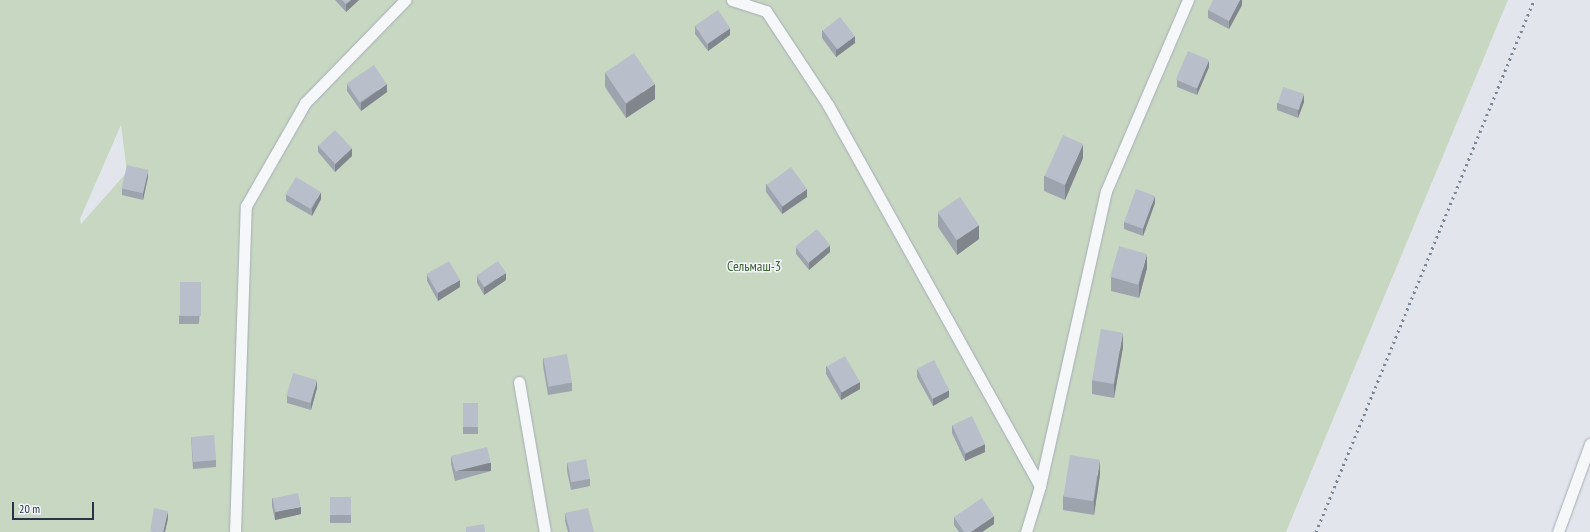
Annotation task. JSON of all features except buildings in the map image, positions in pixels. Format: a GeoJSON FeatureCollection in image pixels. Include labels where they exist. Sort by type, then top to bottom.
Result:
{"type":"FeatureCollection","features":[{"type":"Feature","properties":{"kind":"lane"},"geometry":{"type":"LineString","coordinates":[[236,532],[246,206],[305,103],[405,0]]}},
{"type":"Feature","properties":{"kind":"lane"},"geometry":{"type":"LineString","coordinates":[[732,0],[766,11],[828,105],[1040,486]]}},
{"type":"Feature","properties":{"kind":"lane"},"geometry":{"type":"LineString","coordinates":[[1026,532],[1040,486],[1106,191],[1188,0]]}},
{"type":"Feature","properties":{"kind":"lane"},"geometry":{"type":"LineString","coordinates":[[519,382],[545,532]]}},
{"type":"Feature","properties":{"kind":"lane"},"geometry":{"type":"LineString","coordinates":[[1558,532],[1590,444]]}},
{"type":"Feature","properties":{"kind":"green space","name":"Сельмаш-3"},"geometry":{"type":"Polygon","coordinates":[[[0,0],[1508,0],[1286,532],[0,532],[0,0]],[[121,125],[80,219],[81,224],[127,172],[121,125]]]}},
{"type":"Feature","properties":{"kind":"railway"},"geometry":{"type":"LineString","coordinates":[[1316,532],[1534,0]]}}]}
